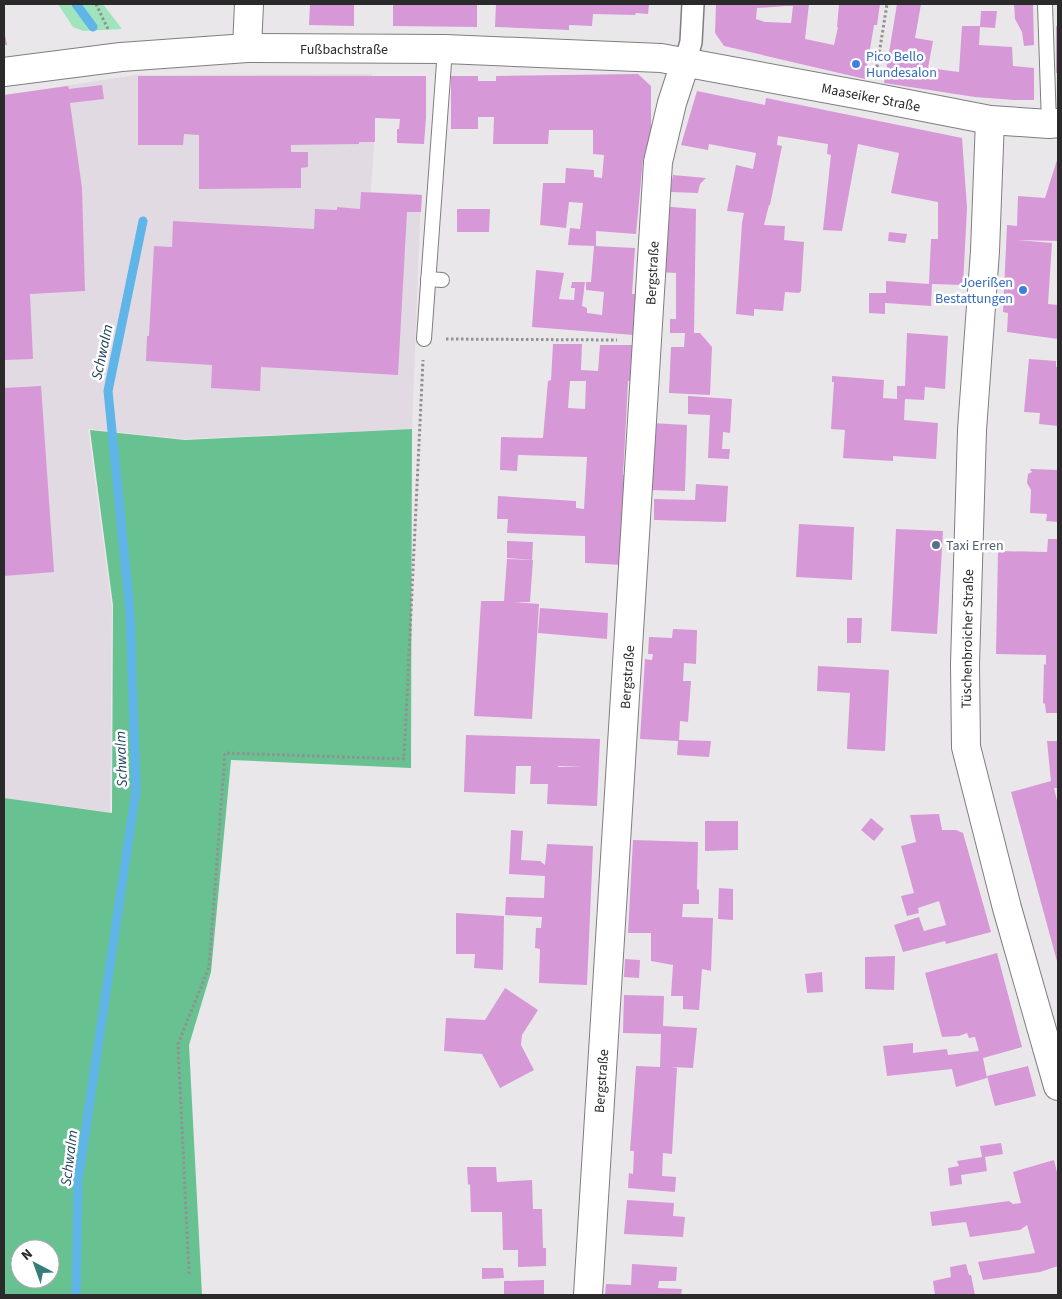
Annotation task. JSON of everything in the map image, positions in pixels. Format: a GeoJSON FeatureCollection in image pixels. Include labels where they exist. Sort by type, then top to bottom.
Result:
{"type":"FeatureCollection","features":[{"type":"Feature","properties":{"kind":"street"},"geometry":{"type":"LineString","coordinates":[[247,48],[249,4]]}},
{"type":"Feature","properties":{"kind":"street"},"geometry":{"type":"LineString","coordinates":[[685,62],[691,42],[693,4]]}},
{"type":"Feature","properties":{"kind":"street","name":"Fußbachstraße"},"geometry":{"type":"LineString","coordinates":[[4,72],[121,57],[247,48],[445,49],[662,58],[685,62]]}},
{"type":"Feature","properties":{"kind":"street","name":"Maaseiker Straße"},"geometry":{"type":"LineString","coordinates":[[685,62],[990,120],[1053,124]]}},
{"type":"Feature","properties":{"kind":"street","name":"Bergstraße"},"geometry":{"type":"LineString","coordinates":[[588,1295],[658,162],[672,103],[685,62]]}},
{"type":"Feature","properties":{"kind":"street","name":"Tüschenbroicher Straße"},"geometry":{"type":"LineString","coordinates":[[990,120],[986,250],[972,430],[965,664],[966,747],[1007,908],[1058,1086]]}},
{"type":"Feature","properties":{"kind":"lane"},"geometry":{"type":"LineString","coordinates":[[1045,4],[1053,124]]}},
{"type":"Feature","properties":{"kind":"lane"},"geometry":{"type":"LineString","coordinates":[[424,339],[435,280],[445,49]]}},
{"type":"Feature","properties":{"kind":"path"},"geometry":{"type":"LineString","coordinates":[[872,97],[887,4]]}},
{"type":"Feature","properties":{"kind":"path"},"geometry":{"type":"LineString","coordinates":[[189,1274],[178,1044],[209,967],[225,753],[404,760],[424,339],[648,340]]}},
{"type":"Feature","properties":{"kind":"shaded area"},"geometry":{"type":"Polygon","coordinates":[[[372,74],[374,144],[371,192],[421,194],[412,429],[184,439],[88,429],[112,607],[110,812],[4,798],[4,95],[135,75],[372,74]]]}},
{"type":"Feature","properties":{"kind":"green space"},"geometry":{"type":"Polygon","coordinates":[[[58,4],[103,4],[122,29],[83,31],[73,27],[58,4]]]}},
{"type":"Feature","properties":{"kind":"green space"},"geometry":{"type":"Polygon","coordinates":[[[412,429],[411,768],[231,760],[211,972],[189,1045],[202,1295],[4,1295],[4,798],[112,813],[113,605],[90,430],[185,440],[412,429]]]}},
{"type":"Feature","properties":{"kind":"building"},"geometry":{"type":"Polygon","coordinates":[[[310,4],[354,4],[354,26],[309,25],[310,4]]]}},
{"type":"Feature","properties":{"kind":"building"},"geometry":{"type":"Polygon","coordinates":[[[393,4],[477,4],[477,27],[393,26],[393,4]]]}},
{"type":"Feature","properties":{"kind":"building"},"geometry":{"type":"Polygon","coordinates":[[[496,4],[649,4],[648,14],[593,14],[592,26],[569,25],[569,30],[495,27],[496,4]]]}},
{"type":"Feature","properties":{"kind":"building"},"geometry":{"type":"Polygon","coordinates":[[[716,4],[809,4],[805,39],[834,45],[838,27],[839,4],[880,4],[877,25],[874,25],[865,79],[724,46],[715,33],[716,4]],[[793,6],[757,8],[756,19],[765,22],[791,23],[793,6]]]}},
{"type":"Feature","properties":{"kind":"building"},"geometry":{"type":"Polygon","coordinates":[[[897,4],[921,4],[915,38],[933,41],[928,68],[959,72],[962,26],[980,26],[981,11],[997,11],[995,28],[980,27],[979,45],[1012,47],[1013,66],[1034,68],[1034,100],[975,97],[884,83],[897,4]]]}},
{"type":"Feature","properties":{"kind":"building"},"geometry":{"type":"Polygon","coordinates":[[[1014,4],[1033,4],[1034,45],[1024,46],[1022,32],[1015,19],[1014,4]]]}},
{"type":"Feature","properties":{"kind":"building"},"geometry":{"type":"Polygon","coordinates":[[[1056,26],[1058,26],[1058,73],[1056,73],[1056,26]]]}},
{"type":"Feature","properties":{"kind":"building"},"geometry":{"type":"Polygon","coordinates":[[[4,30],[7,45],[4,45],[4,30]]]}},
{"type":"Feature","properties":{"kind":"building"},"geometry":{"type":"Polygon","coordinates":[[[638,74],[651,86],[651,154],[643,159],[636,234],[596,231],[596,246],[568,245],[570,228],[580,229],[583,203],[569,202],[566,228],[540,225],[543,183],[565,183],[566,168],[594,170],[594,177],[602,178],[604,155],[593,154],[593,130],[549,130],[548,144],[493,144],[494,117],[478,117],[478,129],[451,129],[451,76],[478,76],[478,81],[496,81],[496,76],[638,74]]]}},
{"type":"Feature","properties":{"kind":"building"},"geometry":{"type":"Polygon","coordinates":[[[138,76],[426,76],[424,144],[397,143],[397,129],[399,129],[400,119],[375,118],[375,142],[291,145],[291,152],[308,152],[308,167],[301,168],[301,188],[199,189],[199,135],[184,134],[183,145],[138,145],[138,76]]]}},
{"type":"Feature","properties":{"kind":"building"},"geometry":{"type":"Polygon","coordinates":[[[102,85],[104,99],[70,103],[82,188],[85,291],[30,294],[33,359],[4,360],[4,95],[68,86],[69,89],[102,85]]]}},
{"type":"Feature","properties":{"kind":"building"},"geometry":{"type":"Polygon","coordinates":[[[697,91],[765,105],[766,98],[962,138],[967,208],[963,285],[932,284],[931,306],[885,303],[885,314],[869,313],[869,293],[886,293],[886,281],[929,284],[931,239],[938,239],[938,202],[891,193],[899,153],[858,144],[842,231],[823,230],[831,155],[827,154],[828,144],[778,136],[777,145],[782,146],[764,225],[785,226],[784,240],[804,242],[801,291],[799,293],[785,292],[783,311],[754,309],[754,316],[736,314],[744,213],[727,211],[736,165],[753,169],[756,153],[709,144],[708,150],[681,145],[697,91]]]}},
{"type":"Feature","properties":{"kind":"building"},"geometry":{"type":"Polygon","coordinates":[[[1058,157],[1058,241],[1017,240],[1052,243],[1048,304],[1058,305],[1058,339],[1007,332],[1008,313],[1003,312],[1007,225],[1017,226],[1018,196],[1045,198],[1058,157]]]}},
{"type":"Feature","properties":{"kind":"building"},"geometry":{"type":"Polygon","coordinates":[[[673,175],[706,178],[700,184],[698,193],[670,192],[673,175]]]}},
{"type":"Feature","properties":{"kind":"building"},"geometry":{"type":"Polygon","coordinates":[[[361,192],[422,195],[421,212],[407,212],[398,375],[261,367],[260,391],[211,388],[212,365],[146,361],[154,246],[172,247],[173,221],[314,229],[315,209],[337,210],[337,207],[360,209],[361,192]]]}},
{"type":"Feature","properties":{"kind":"building"},"geometry":{"type":"Polygon","coordinates":[[[660,206],[696,209],[694,333],[700,333],[712,347],[710,395],[669,393],[671,347],[684,347],[685,333],[670,333],[670,319],[676,319],[676,273],[658,272],[660,206]]]}},
{"type":"Feature","properties":{"kind":"building"},"geometry":{"type":"Polygon","coordinates":[[[457,209],[490,209],[489,232],[457,232],[457,209]]]}},
{"type":"Feature","properties":{"kind":"building"},"geometry":{"type":"Polygon","coordinates":[[[889,232],[907,234],[905,243],[888,241],[889,232]]]}},
{"type":"Feature","properties":{"kind":"building"},"geometry":{"type":"Polygon","coordinates":[[[594,246],[635,248],[632,294],[637,294],[634,335],[532,327],[536,270],[564,273],[559,299],[574,300],[575,288],[571,288],[572,282],[585,282],[582,306],[587,308],[587,313],[602,315],[604,292],[586,290],[586,282],[591,282],[594,246]]]}},
{"type":"Feature","properties":{"kind":"building"},"geometry":{"type":"Polygon","coordinates":[[[907,333],[948,336],[945,389],[925,387],[924,400],[905,399],[904,420],[938,423],[936,459],[893,456],[893,461],[843,458],[845,430],[831,429],[834,382],[832,382],[832,376],[884,380],[883,398],[897,399],[897,386],[905,386],[907,333]]]}},
{"type":"Feature","properties":{"kind":"building"},"geometry":{"type":"Polygon","coordinates":[[[553,344],[582,344],[581,370],[598,371],[600,345],[634,345],[633,381],[628,381],[623,475],[628,475],[623,565],[585,563],[585,536],[507,533],[508,519],[497,519],[498,496],[576,501],[576,508],[584,509],[587,457],[518,455],[517,471],[500,470],[501,437],[543,438],[548,381],[551,380],[553,344]],[[570,381],[568,408],[585,409],[586,381],[570,381]]]}},
{"type":"Feature","properties":{"kind":"building"},"geometry":{"type":"Polygon","coordinates":[[[1029,359],[1056,361],[1056,367],[1058,367],[1058,426],[1039,424],[1040,413],[1024,412],[1029,359]]]}},
{"type":"Feature","properties":{"kind":"building"},"geometry":{"type":"Polygon","coordinates":[[[41,386],[54,572],[4,576],[4,388],[41,386]]]}},
{"type":"Feature","properties":{"kind":"building"},"geometry":{"type":"Polygon","coordinates":[[[688,396],[732,399],[730,433],[723,432],[722,449],[730,449],[729,459],[708,458],[710,415],[688,414],[688,396]]]}},
{"type":"Feature","properties":{"kind":"building"},"geometry":{"type":"Polygon","coordinates":[[[651,423],[687,425],[685,491],[647,490],[651,423]]]}},
{"type":"Feature","properties":{"kind":"building"},"geometry":{"type":"Polygon","coordinates":[[[1030,469],[1058,470],[1058,522],[1046,521],[1047,514],[1030,513],[1031,490],[1027,483],[1028,474],[1032,472],[1030,469]]]}},
{"type":"Feature","properties":{"kind":"building"},"geometry":{"type":"Polygon","coordinates":[[[696,484],[728,486],[726,522],[654,520],[654,499],[695,500],[696,484]]]}},
{"type":"Feature","properties":{"kind":"building"},"geometry":{"type":"Polygon","coordinates":[[[799,524],[854,527],[852,580],[796,577],[799,524]]]}},
{"type":"Feature","properties":{"kind":"building"},"geometry":{"type":"Polygon","coordinates":[[[896,529],[943,531],[937,634],[891,631],[896,529]]]}},
{"type":"Feature","properties":{"kind":"building"},"geometry":{"type":"Polygon","coordinates":[[[1048,539],[1058,539],[1058,713],[1046,713],[1045,704],[1043,703],[1046,655],[996,654],[998,551],[1047,552],[1048,539]]]}},
{"type":"Feature","properties":{"kind":"building"},"geometry":{"type":"Polygon","coordinates":[[[507,541],[533,542],[532,560],[507,558],[507,541]]]}},
{"type":"Feature","properties":{"kind":"building"},"geometry":{"type":"Polygon","coordinates":[[[507,559],[533,560],[530,602],[514,602],[539,604],[532,719],[474,716],[481,601],[504,601],[507,559]]]}},
{"type":"Feature","properties":{"kind":"building"},"geometry":{"type":"Polygon","coordinates":[[[540,608],[608,613],[607,639],[538,633],[540,608]]]}},
{"type":"Feature","properties":{"kind":"building"},"geometry":{"type":"Polygon","coordinates":[[[847,618],[862,618],[861,643],[847,643],[847,618]]]}},
{"type":"Feature","properties":{"kind":"building"},"geometry":{"type":"Polygon","coordinates":[[[673,629],[697,630],[696,664],[684,663],[683,681],[691,681],[688,722],[680,721],[679,740],[711,741],[709,757],[677,755],[678,741],[640,739],[645,659],[652,660],[653,654],[648,654],[649,637],[672,638],[673,629]]]}},
{"type":"Feature","properties":{"kind":"building"},"geometry":{"type":"Polygon","coordinates":[[[818,666],[889,670],[885,751],[847,749],[850,693],[817,691],[818,666]]]}},
{"type":"Feature","properties":{"kind":"building"},"geometry":{"type":"Polygon","coordinates":[[[466,735],[600,739],[597,806],[547,804],[548,784],[530,784],[531,766],[516,766],[515,794],[464,792],[466,735]]]}},
{"type":"Feature","properties":{"kind":"building"},"geometry":{"type":"Polygon","coordinates":[[[1047,741],[1058,741],[1058,788],[1054,788],[1058,805],[1058,965],[1011,792],[1051,781],[1047,741]]]}},
{"type":"Feature","properties":{"kind":"building"},"geometry":{"type":"Polygon","coordinates":[[[939,814],[942,830],[956,830],[963,833],[991,932],[946,944],[945,941],[903,952],[894,925],[919,917],[924,931],[946,925],[939,901],[918,908],[919,913],[907,916],[901,896],[914,893],[901,846],[916,842],[910,815],[939,814]]]}},
{"type":"Feature","properties":{"kind":"building"},"geometry":{"type":"Polygon","coordinates":[[[871,818],[884,829],[874,841],[861,830],[871,818]]]}},
{"type":"Feature","properties":{"kind":"building"},"geometry":{"type":"Polygon","coordinates":[[[705,821],[738,821],[738,850],[705,851],[705,821]]]}},
{"type":"Feature","properties":{"kind":"building"},"geometry":{"type":"Polygon","coordinates":[[[511,830],[523,831],[521,860],[540,861],[545,865],[547,844],[593,846],[587,985],[539,983],[540,949],[535,948],[536,928],[541,928],[542,917],[505,915],[506,897],[544,898],[545,876],[509,874],[511,830]]]}},
{"type":"Feature","properties":{"kind":"building"},"geometry":{"type":"Polygon","coordinates":[[[633,840],[698,842],[697,889],[699,890],[699,904],[683,904],[682,917],[713,918],[711,971],[702,969],[699,1010],[683,1009],[683,996],[671,996],[673,965],[651,961],[651,933],[628,933],[633,840]]]}},
{"type":"Feature","properties":{"kind":"building"},"geometry":{"type":"Polygon","coordinates":[[[719,888],[733,889],[733,920],[718,919],[719,888]]]}},
{"type":"Feature","properties":{"kind":"building"},"geometry":{"type":"Polygon","coordinates":[[[456,913],[504,916],[503,970],[474,968],[475,954],[456,954],[456,913]]]}},
{"type":"Feature","properties":{"kind":"building"},"geometry":{"type":"Polygon","coordinates":[[[997,953],[1022,1047],[983,1058],[987,1078],[956,1087],[952,1069],[887,1076],[883,1046],[913,1043],[913,1053],[947,1049],[948,1055],[979,1051],[975,1037],[969,1038],[967,1033],[959,1036],[942,1037],[925,973],[997,953]]]}},
{"type":"Feature","properties":{"kind":"building"},"geometry":{"type":"Polygon","coordinates":[[[895,956],[894,990],[865,989],[865,957],[895,956]]]}},
{"type":"Feature","properties":{"kind":"building"},"geometry":{"type":"Polygon","coordinates":[[[625,959],[640,960],[639,978],[624,977],[625,959]]]}},
{"type":"Feature","properties":{"kind":"building"},"geometry":{"type":"Polygon","coordinates":[[[822,972],[823,992],[807,993],[805,974],[822,972]]]}},
{"type":"Feature","properties":{"kind":"building"},"geometry":{"type":"Polygon","coordinates":[[[505,988],[538,1010],[522,1035],[521,1045],[534,1070],[500,1088],[482,1054],[444,1051],[446,1018],[485,1020],[505,988]]]}},
{"type":"Feature","properties":{"kind":"building"},"geometry":{"type":"Polygon","coordinates":[[[624,995],[664,996],[663,1026],[697,1028],[693,1068],[671,1067],[677,1068],[672,1154],[663,1153],[662,1176],[676,1177],[675,1192],[628,1188],[629,1173],[633,1174],[634,1151],[630,1151],[636,1066],[660,1067],[661,1034],[623,1033],[624,995]]]}},
{"type":"Feature","properties":{"kind":"building"},"geometry":{"type":"Polygon","coordinates":[[[1028,1066],[1036,1096],[995,1106],[987,1076],[1028,1066]]]}},
{"type":"Feature","properties":{"kind":"building"},"geometry":{"type":"Polygon","coordinates":[[[1001,1143],[1003,1154],[985,1157],[987,1171],[961,1175],[962,1184],[950,1186],[948,1168],[959,1166],[957,1161],[982,1157],[980,1146],[1001,1143]]]}},
{"type":"Feature","properties":{"kind":"building"},"geometry":{"type":"Polygon","coordinates":[[[1054,1160],[1058,1176],[1058,1266],[1040,1272],[983,1280],[978,1262],[1035,1253],[1027,1225],[1020,1230],[970,1237],[966,1222],[932,1226],[930,1212],[1009,1201],[1013,1204],[1021,1203],[1013,1172],[1054,1160]]]}},
{"type":"Feature","properties":{"kind":"building"},"geometry":{"type":"Polygon","coordinates":[[[467,1167],[496,1167],[497,1182],[532,1180],[533,1209],[542,1209],[543,1248],[546,1248],[546,1266],[518,1267],[518,1250],[503,1250],[502,1212],[471,1212],[467,1167]]]}},
{"type":"Feature","properties":{"kind":"building"},"geometry":{"type":"Polygon","coordinates":[[[627,1200],[674,1203],[673,1216],[685,1217],[683,1237],[624,1234],[627,1200]]]}},
{"type":"Feature","properties":{"kind":"building"},"geometry":{"type":"Polygon","coordinates":[[[632,1264],[677,1267],[676,1281],[659,1281],[658,1288],[682,1289],[681,1295],[605,1295],[606,1284],[631,1285],[632,1264]]]}},
{"type":"Feature","properties":{"kind":"building"},"geometry":{"type":"Polygon","coordinates":[[[966,1264],[969,1275],[971,1275],[975,1295],[935,1295],[933,1281],[951,1277],[950,1267],[966,1264]]]}},
{"type":"Feature","properties":{"kind":"building"},"geometry":{"type":"Polygon","coordinates":[[[482,1268],[503,1268],[504,1278],[482,1279],[482,1268]]]}},
{"type":"Feature","properties":{"kind":"building"},"geometry":{"type":"Polygon","coordinates":[[[544,1280],[544,1295],[504,1295],[504,1281],[544,1280]]]}},
{"type":"Feature","properties":{"kind":"waterway","name":"Schwalm"},"geometry":{"type":"LineString","coordinates":[[76,4],[93,27]]}},
{"type":"Feature","properties":{"kind":"waterway","name":"Schwalm"},"geometry":{"type":"LineString","coordinates":[[76,1295],[78,1181],[136,790],[130,612],[108,391],[143,221]]}},
{"type":"Feature","properties":{"kind":"place","name":"Pico Bello Hundesalon"},"geometry":{"type":"Point","coordinates":[856,64]}},
{"type":"Feature","properties":{"kind":"place","name":"Joerißen Bestattungen"},"geometry":{"type":"Point","coordinates":[1023,290]}},
{"type":"Feature","properties":{"kind":"place","name":"Taxi Erren"},"geometry":{"type":"Point","coordinates":[936,545]}}]}
